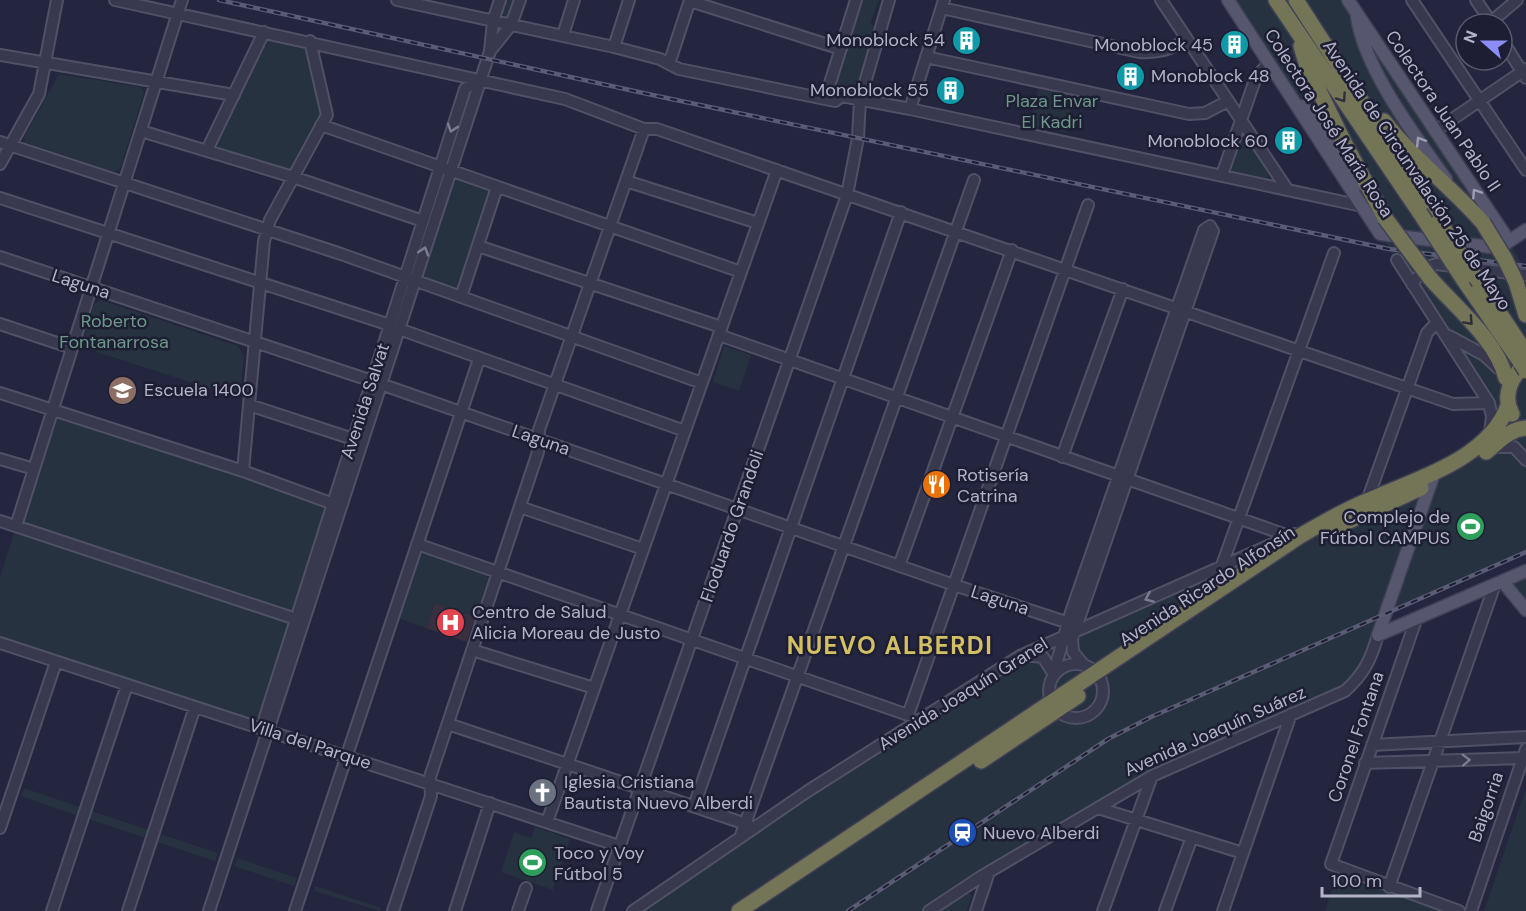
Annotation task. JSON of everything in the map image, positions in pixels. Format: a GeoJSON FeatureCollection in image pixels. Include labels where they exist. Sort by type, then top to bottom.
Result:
{"type":"FeatureCollection","features":[{"type":"Feature","properties":{"kind":"highway","name":"Avenida de Circunvalación 25 de Mayo"},"geometry":{"type":"LineString","coordinates":[[1276,0],[1463,279],[1525,363]]}},
{"type":"Feature","properties":{"kind":"highway","name":"Avenida de Circunvalación 25 de Mayo"},"geometry":{"type":"LineString","coordinates":[[1296,0],[1479,282],[1525,363]]}},
{"type":"Feature","properties":{"kind":"highway"},"geometry":{"type":"LineString","coordinates":[[1297,32],[1307,66],[1382,213],[1430,278],[1488,342],[1502,363],[1506,378]]}},
{"type":"Feature","properties":{"kind":"highway"},"geometry":{"type":"LineString","coordinates":[[1356,95],[1377,112],[1410,152],[1483,223],[1505,259],[1521,279],[1526,315]]}},
{"type":"Feature","properties":{"kind":"highway"},"geometry":{"type":"LineString","coordinates":[[1525,363],[1512,380],[1508,400],[1515,419],[1526,427]]}},
{"type":"Feature","properties":{"kind":"highway","name":"Avenida Ricardo Alfonsín"},"geometry":{"type":"LineString","coordinates":[[1490,442],[1508,400]]}},
{"type":"Feature","properties":{"kind":"highway","name":"Avenida Ricardo Alfonsín"},"geometry":{"type":"LineString","coordinates":[[1099,676],[1307,543],[1433,478],[1490,442],[1517,428],[1526,427]]}},
{"type":"Feature","properties":{"kind":"highway","name":"Avenida Ricardo Alfonsín"},"geometry":{"type":"LineString","coordinates":[[739,911],[1054,706],[1319,525],[1367,501],[1433,478]]}},
{"type":"Feature","properties":{"kind":"highway","name":"Avenida Ricardo Alfonsín"},"geometry":{"type":"LineString","coordinates":[[756,911],[1054,706]]}},
{"type":"Feature","properties":{"kind":"main road","name":"Colectora José María Rosa"},"geometry":{"type":"LineString","coordinates":[[1228,0],[1270,68],[1380,234],[1491,247],[1502,246],[1509,241]]}},
{"type":"Feature","properties":{"kind":"main road","name":"Colectora Juan Pablo II"},"geometry":{"type":"LineString","coordinates":[[1348,0],[1509,241]]}},
{"type":"Feature","properties":{"kind":"main road"},"geometry":{"type":"LineString","coordinates":[[1357,14],[1360,38],[1374,67],[1429,156],[1467,205]]}},
{"type":"Feature","properties":{"kind":"main road"},"geometry":{"type":"LineString","coordinates":[[1270,68],[1321,127],[1382,213]]}},
{"type":"Feature","properties":{"kind":"main road"},"geometry":{"type":"LineString","coordinates":[[1509,241],[1526,230]]}},
{"type":"Feature","properties":{"kind":"main road","name":"Coronel Fontana"},"geometry":{"type":"LineString","coordinates":[[1378,635],[1433,478]]}},
{"type":"Feature","properties":{"kind":"main road"},"geometry":{"type":"LineString","coordinates":[[1378,635],[1526,571]]}},
{"type":"Feature","properties":{"kind":"main road"},"geometry":{"type":"LineString","coordinates":[[1498,584],[1526,610]]}},
{"type":"Feature","properties":{"kind":"street"},"geometry":{"type":"LineString","coordinates":[[0,164],[5,144],[39,94],[57,0]]}},
{"type":"Feature","properties":{"kind":"street"},"geometry":{"type":"LineString","coordinates":[[115,0],[310,41],[565,99],[644,129],[657,129],[1453,404],[1490,403]]}},
{"type":"Feature","properties":{"kind":"street"},"geometry":{"type":"LineString","coordinates":[[16,526],[182,0]]}},
{"type":"Feature","properties":{"kind":"street"},"geometry":{"type":"LineString","coordinates":[[397,0],[614,47],[660,59],[679,69],[835,101],[842,96],[910,109],[1362,206]]}},
{"type":"Feature","properties":{"kind":"street","name":"Avenida Salvat"},"geometry":{"type":"LineString","coordinates":[[409,280],[423,221],[490,51],[493,21],[500,0]]}},
{"type":"Feature","properties":{"kind":"street","name":"Avenida Salvat"},"geometry":{"type":"LineString","coordinates":[[490,51],[511,26],[520,0]]}},
{"type":"Feature","properties":{"kind":"street"},"geometry":{"type":"LineString","coordinates":[[563,35],[574,0]]}},
{"type":"Feature","properties":{"kind":"street"},"geometry":{"type":"LineString","coordinates":[[614,47],[629,0]]}},
{"type":"Feature","properties":{"kind":"street"},"geometry":{"type":"LineString","coordinates":[[825,99],[856,0]]}},
{"type":"Feature","properties":{"kind":"street","name":"Floduardo Grandoli"},"geometry":{"type":"LineString","coordinates":[[597,911],[847,195],[858,138],[860,99],[890,0]]}},
{"type":"Feature","properties":{"kind":"street"},"geometry":{"type":"LineString","coordinates":[[1161,0],[1287,189]]}},
{"type":"Feature","properties":{"kind":"street"},"geometry":{"type":"LineString","coordinates":[[1412,0],[1526,171]]}},
{"type":"Feature","properties":{"kind":"street"},"geometry":{"type":"LineString","coordinates":[[1503,12],[1517,0]]}},
{"type":"Feature","properties":{"kind":"street"},"geometry":{"type":"LineString","coordinates":[[669,64],[690,1],[841,49]]}},
{"type":"Feature","properties":{"kind":"street"},"geometry":{"type":"LineString","coordinates":[[910,109],[943,4],[1139,52],[1162,51],[1187,39]]}},
{"type":"Feature","properties":{"kind":"street"},"geometry":{"type":"LineString","coordinates":[[207,150],[264,32]]}},
{"type":"Feature","properties":{"kind":"street"},"geometry":{"type":"LineString","coordinates":[[243,471],[267,231],[327,115],[310,41]]}},
{"type":"Feature","properties":{"kind":"street"},"geometry":{"type":"LineString","coordinates":[[0,55],[234,95]]}},
{"type":"Feature","properties":{"kind":"street"},"geometry":{"type":"LineString","coordinates":[[926,57],[1189,114],[1205,112],[1228,100]]}},
{"type":"Feature","properties":{"kind":"street"},"geometry":{"type":"LineString","coordinates":[[1435,131],[1525,73],[1514,57]]}},
{"type":"Feature","properties":{"kind":"street"},"geometry":{"type":"LineString","coordinates":[[1222,175],[1256,77],[1270,68]]}},
{"type":"Feature","properties":{"kind":"street"},"geometry":{"type":"LineString","coordinates":[[321,125],[741,272]]}},
{"type":"Feature","properties":{"kind":"street"},"geometry":{"type":"LineString","coordinates":[[393,911],[431,796],[430,777],[538,452],[539,430],[644,129]]}},
{"type":"Feature","properties":{"kind":"street"},"geometry":{"type":"LineString","coordinates":[[141,131],[293,177],[423,221]]}},
{"type":"Feature","properties":{"kind":"street"},"geometry":{"type":"LineString","coordinates":[[5,144],[124,185],[341,254],[571,338],[702,382]]}},
{"type":"Feature","properties":{"kind":"street","name":"Avenida Salvat"},"geometry":{"type":"LineString","coordinates":[[209,911],[267,730],[274,718],[337,505],[445,168]]}},
{"type":"Feature","properties":{"kind":"street"},"geometry":{"type":"LineString","coordinates":[[547,822],[777,170]]}},
{"type":"Feature","properties":{"kind":"street"},"geometry":{"type":"LineString","coordinates":[[448,724],[750,826],[797,677],[974,180]]}},
{"type":"Feature","properties":{"kind":"street"},"geometry":{"type":"LineString","coordinates":[[626,181],[758,223]]}},
{"type":"Feature","properties":{"kind":"street"},"geometry":{"type":"LineString","coordinates":[[461,297],[497,187]]}},
{"type":"Feature","properties":{"kind":"street"},"geometry":{"type":"LineString","coordinates":[[0,198],[394,327],[685,431]]}},
{"type":"Feature","properties":{"kind":"street"},"geometry":{"type":"LineString","coordinates":[[417,544],[797,677],[910,720],[1005,436],[1088,205]]}},
{"type":"Feature","properties":{"kind":"street"},"geometry":{"type":"LineString","coordinates":[[694,806],[901,212]]}},
{"type":"Feature","properties":{"kind":"street"},"geometry":{"type":"LineString","coordinates":[[1073,628],[1071,645],[1076,658],[1099,676],[1103,694],[1101,702],[1089,715],[1073,718],[1054,706],[1049,692],[1052,676],[1073,628],[1181,309],[1204,227],[1210,226],[1213,231],[1181,309]]}},
{"type":"Feature","properties":{"kind":"street"},"geometry":{"type":"LineString","coordinates":[[478,246],[590,283],[720,331],[790,360],[1289,536]]}},
{"type":"Feature","properties":{"kind":"street"},"geometry":{"type":"LineString","coordinates":[[899,566],[1012,250]]}},
{"type":"Feature","properties":{"kind":"street"},"geometry":{"type":"LineString","coordinates":[[1221,568],[1237,518],[1334,253]]}},
{"type":"Feature","properties":{"kind":"street","name":"Laguna"},"geometry":{"type":"LineString","coordinates":[[0,257],[376,382],[1073,628]]}},
{"type":"Feature","properties":{"kind":"street"},"geometry":{"type":"LineString","coordinates":[[1397,260],[1490,403],[1492,426],[1490,442],[1514,447],[1526,460]]}},
{"type":"Feature","properties":{"kind":"street"},"geometry":{"type":"LineString","coordinates":[[1412,284],[1424,269],[1436,264],[1521,279]]}},
{"type":"Feature","properties":{"kind":"street"},"geometry":{"type":"LineString","coordinates":[[1062,457],[1123,289]]}},
{"type":"Feature","properties":{"kind":"street"},"geometry":{"type":"LineString","coordinates":[[1367,501],[1427,333],[1437,322]]}},
{"type":"Feature","properties":{"kind":"street"},"geometry":{"type":"LineString","coordinates":[[0,324],[72,348]]}},
{"type":"Feature","properties":{"kind":"street"},"geometry":{"type":"LineString","coordinates":[[1444,333],[1484,355],[1506,378],[1508,400]]}},
{"type":"Feature","properties":{"kind":"street"},"geometry":{"type":"LineString","coordinates":[[296,911],[479,358]]}},
{"type":"Feature","properties":{"kind":"street","name":"Avenida Salvat"},"geometry":{"type":"LineString","coordinates":[[267,730],[265,717],[296,619],[337,505],[353,439],[376,382]]}},
{"type":"Feature","properties":{"kind":"street"},"geometry":{"type":"LineString","coordinates":[[0,393],[243,471],[337,505]]}},
{"type":"Feature","properties":{"kind":"street"},"geometry":{"type":"LineString","coordinates":[[249,405],[353,439]]}},
{"type":"Feature","properties":{"kind":"street"},"geometry":{"type":"LineString","coordinates":[[0,459],[34,469]]}},
{"type":"Feature","properties":{"kind":"street"},"geometry":{"type":"LineString","coordinates":[[520,507],[643,549]]}},
{"type":"Feature","properties":{"kind":"street"},"geometry":{"type":"LineString","coordinates":[[0,521],[296,619]]}},
{"type":"Feature","properties":{"kind":"street","name":"Avenida Joaquín Granel"},"geometry":{"type":"LineString","coordinates":[[633,911],[740,838],[750,826],[910,720],[1020,656],[1073,628],[1221,568],[1289,536],[1319,525]]}},
{"type":"Feature","properties":{"kind":"street"},"geometry":{"type":"LineString","coordinates":[[1459,911],[1389,887],[1498,584]]}},
{"type":"Feature","properties":{"kind":"street","name":"Coronel Fontana"},"geometry":{"type":"LineString","coordinates":[[1389,887],[1332,866],[1331,862],[1416,620]]}},
{"type":"Feature","properties":{"kind":"street","name":"Coronel Fontana"},"geometry":{"type":"LineString","coordinates":[[1361,676],[1369,663],[1378,635]]}},
{"type":"Feature","properties":{"kind":"street","name":"Villa del Parque"},"geometry":{"type":"LineString","coordinates":[[0,643],[619,846]]}},
{"type":"Feature","properties":{"kind":"street"},"geometry":{"type":"LineString","coordinates":[[472,650],[594,688]]}},
{"type":"Feature","properties":{"kind":"street"},"geometry":{"type":"LineString","coordinates":[[1020,656],[1043,657],[1052,676]]}},
{"type":"Feature","properties":{"kind":"street"},"geometry":{"type":"LineString","coordinates":[[0,828],[56,662]]}},
{"type":"Feature","properties":{"kind":"street"},"geometry":{"type":"LineString","coordinates":[[1052,676],[1061,668],[1083,664]]}},
{"type":"Feature","properties":{"kind":"street","name":"Avenida Joaquín Suárez"},"geometry":{"type":"LineString","coordinates":[[929,911],[986,874],[1152,776],[1291,714],[1328,700],[1345,691],[1361,676]]}},
{"type":"Feature","properties":{"kind":"street"},"geometry":{"type":"LineString","coordinates":[[52,911],[127,685]]}},
{"type":"Feature","properties":{"kind":"street"},"geometry":{"type":"LineString","coordinates":[[128,911],[195,707]]}},
{"type":"Feature","properties":{"kind":"street"},"geometry":{"type":"LineString","coordinates":[[1223,911],[1291,714]]}},
{"type":"Feature","properties":{"kind":"street"},"geometry":{"type":"LineString","coordinates":[[1372,745],[1526,737]]}},
{"type":"Feature","properties":{"kind":"street"},"geometry":{"type":"LineString","coordinates":[[1365,763],[1434,761],[1525,754]]}},
{"type":"Feature","properties":{"kind":"street","name":"Baigorria"},"geometry":{"type":"LineString","coordinates":[[1471,911],[1525,754]]}},
{"type":"Feature","properties":{"kind":"street"},"geometry":{"type":"LineString","coordinates":[[1103,911],[1152,776]]}},
{"type":"Feature","properties":{"kind":"street"},"geometry":{"type":"LineString","coordinates":[[455,911],[489,803]]}},
{"type":"Feature","properties":{"kind":"street"},"geometry":{"type":"LineString","coordinates":[[1098,807],[1243,853]]}},
{"type":"Feature","properties":{"kind":"street"},"geometry":{"type":"LineString","coordinates":[[1165,911],[1192,837]]}},
{"type":"Feature","properties":{"kind":"street"},"geometry":{"type":"LineString","coordinates":[[970,911],[986,874]]}},
{"type":"Feature","properties":{"kind":"street"},"geometry":{"type":"LineString","coordinates":[[976,911],[986,874]]}},
{"type":"Feature","properties":{"kind":"street"},"geometry":{"type":"LineString","coordinates":[[518,911],[526,888]]}},
{"type":"Feature","properties":{"kind":"shaded area","name":"Centro de Salud Alicia Moreau de Justo"},"geometry":{"type":"Polygon","coordinates":[[[435,603],[476,617],[466,642],[426,628],[435,603]]]}},
{"type":"Feature","properties":{"kind":"green space"},"geometry":{"type":"Polygon","coordinates":[[[503,0],[517,0],[511,15],[507,18],[500,12],[503,0]]]}},
{"type":"Feature","properties":{"kind":"green space"},"geometry":{"type":"Polygon","coordinates":[[[863,0],[879,0],[870,24],[876,27],[854,90],[841,91],[832,97],[863,0]]]}},
{"type":"Feature","properties":{"kind":"green space"},"geometry":{"type":"Polygon","coordinates":[[[1228,0],[1348,0],[1509,241],[1526,271],[1526,552],[1386,613],[1369,663],[1345,691],[1152,776],[929,911],[633,911],[1038,646],[1431,483],[1473,461],[1492,447],[1492,417],[1397,260],[1228,0]]]}},
{"type":"Feature","properties":{"kind":"green space"},"geometry":{"type":"Polygon","coordinates":[[[264,32],[310,41],[327,115],[293,177],[207,150],[264,32]]]}},
{"type":"Feature","properties":{"kind":"green space"},"geometry":{"type":"Polygon","coordinates":[[[59,74],[140,87],[144,93],[120,169],[114,172],[25,142],[24,137],[59,74]]]}},
{"type":"Feature","properties":{"kind":"green space","name":"Plaza Envar El Kadri"},"geometry":{"type":"Polygon","coordinates":[[[1038,89],[1074,97],[1066,133],[1030,125],[1038,89]]]}},
{"type":"Feature","properties":{"kind":"green space"},"geometry":{"type":"Polygon","coordinates":[[[1246,138],[1250,140],[1270,171],[1266,181],[1231,174],[1229,170],[1236,143],[1246,138]]]}},
{"type":"Feature","properties":{"kind":"green space"},"geometry":{"type":"Polygon","coordinates":[[[452,175],[494,188],[459,294],[418,280],[452,175]]]}},
{"type":"Feature","properties":{"kind":"green space","name":"Roberto Fontanarrosa"},"geometry":{"type":"Polygon","coordinates":[[[101,300],[238,346],[244,356],[240,398],[81,347],[94,304],[101,300]]]}},
{"type":"Feature","properties":{"kind":"green space"},"geometry":{"type":"Polygon","coordinates":[[[724,346],[751,355],[739,391],[713,382],[724,346]]]}},
{"type":"Feature","properties":{"kind":"green space"},"geometry":{"type":"Polygon","coordinates":[[[53,410],[333,504],[266,730],[0,643],[0,577],[53,410]]]}},
{"type":"Feature","properties":{"kind":"green space"},"geometry":{"type":"Polygon","coordinates":[[[420,551],[486,572],[488,579],[476,617],[435,603],[426,628],[395,617],[420,551]]]}},
{"type":"Feature","properties":{"kind":"green space"},"geometry":{"type":"Polygon","coordinates":[[[1526,571],[1526,610],[1503,582],[1526,571]]]}},
{"type":"Feature","properties":{"kind":"green space"},"geometry":{"type":"Polygon","coordinates":[[[24,788],[80,807],[78,816],[21,796],[24,788]]]}},
{"type":"Feature","properties":{"kind":"green space"},"geometry":{"type":"Polygon","coordinates":[[[1526,788],[1526,911],[1484,911],[1526,788]]]}},
{"type":"Feature","properties":{"kind":"green space"},"geometry":{"type":"Polygon","coordinates":[[[91,811],[149,830],[146,838],[89,819],[91,811]]]}},
{"type":"Feature","properties":{"kind":"green space","name":"Toco y Voy Fútbol 5"},"geometry":{"type":"Polygon","coordinates":[[[535,827],[570,839],[553,890],[501,872],[514,832],[531,838],[535,827]]]}},
{"type":"Feature","properties":{"kind":"green space"},"geometry":{"type":"Polygon","coordinates":[[[160,834],[218,853],[215,861],[158,842],[160,834]]]}},
{"type":"Feature","properties":{"kind":"green space"},"geometry":{"type":"Polygon","coordinates":[[[237,858],[297,878],[294,886],[234,866],[237,858]]]}},
{"type":"Feature","properties":{"kind":"green space"},"geometry":{"type":"Polygon","coordinates":[[[1331,874],[1376,886],[1442,911],[1325,911],[1333,885],[1331,874]]]}},
{"type":"Feature","properties":{"kind":"green space"},"geometry":{"type":"Polygon","coordinates":[[[315,886],[381,908],[380,911],[314,891],[315,886]]]}},
{"type":"Feature","properties":{"kind":"green space"},"geometry":{"type":"Polygon","coordinates":[[[967,892],[972,895],[967,911],[938,911],[967,892]]]}},
{"type":"Feature","properties":{"kind":"railway"},"geometry":{"type":"LineString","coordinates":[[219,0],[657,96],[1389,249],[1526,266]]}},
{"type":"Feature","properties":{"kind":"railway"},"geometry":{"type":"LineString","coordinates":[[848,911],[1108,739],[1151,717],[1526,552]]}},
{"type":"Feature","properties":{"kind":"place","name":"Monoblock 54"},"geometry":{"type":"Point","coordinates":[966,40]}},
{"type":"Feature","properties":{"kind":"place","name":"Monoblock 45"},"geometry":{"type":"Point","coordinates":[1234,45]}},
{"type":"Feature","properties":{"kind":"place","name":"Monoblock 48"},"geometry":{"type":"Point","coordinates":[1130,76]}},
{"type":"Feature","properties":{"kind":"place","name":"Monoblock 55"},"geometry":{"type":"Point","coordinates":[950,90]}},
{"type":"Feature","properties":{"kind":"place","name":"Monoblock 60"},"geometry":{"type":"Point","coordinates":[1289,141]}},
{"type":"Feature","properties":{"kind":"place","name":"Escuela 1400"},"geometry":{"type":"Point","coordinates":[123,390]}},
{"type":"Feature","properties":{"kind":"place","name":"Rotisería Catrina"},"geometry":{"type":"Point","coordinates":[936,485]}},
{"type":"Feature","properties":{"kind":"place","name":"Complejo de Fútbol CAMPUS"},"geometry":{"type":"Point","coordinates":[1471,527]}},
{"type":"Feature","properties":{"kind":"place","name":"Centro de Salud Alicia Moreau de Justo"},"geometry":{"type":"Point","coordinates":[451,622]}},
{"type":"Feature","properties":{"kind":"place","name":"Iglesia Cristiana Bautista Nuevo Alberdi"},"geometry":{"type":"Point","coordinates":[543,792]}},
{"type":"Feature","properties":{"kind":"place","name":"Nuevo Alberdi"},"geometry":{"type":"Point","coordinates":[962,833]}},
{"type":"Feature","properties":{"kind":"place","name":"Toco y Voy Fútbol 5"},"geometry":{"type":"Point","coordinates":[533,863]}},
{"type":"Feature","properties":{"kind":"district","name":"NUEVO ALBERDI"},"geometry":{"type":"Point","coordinates":[890,645]}}]}
